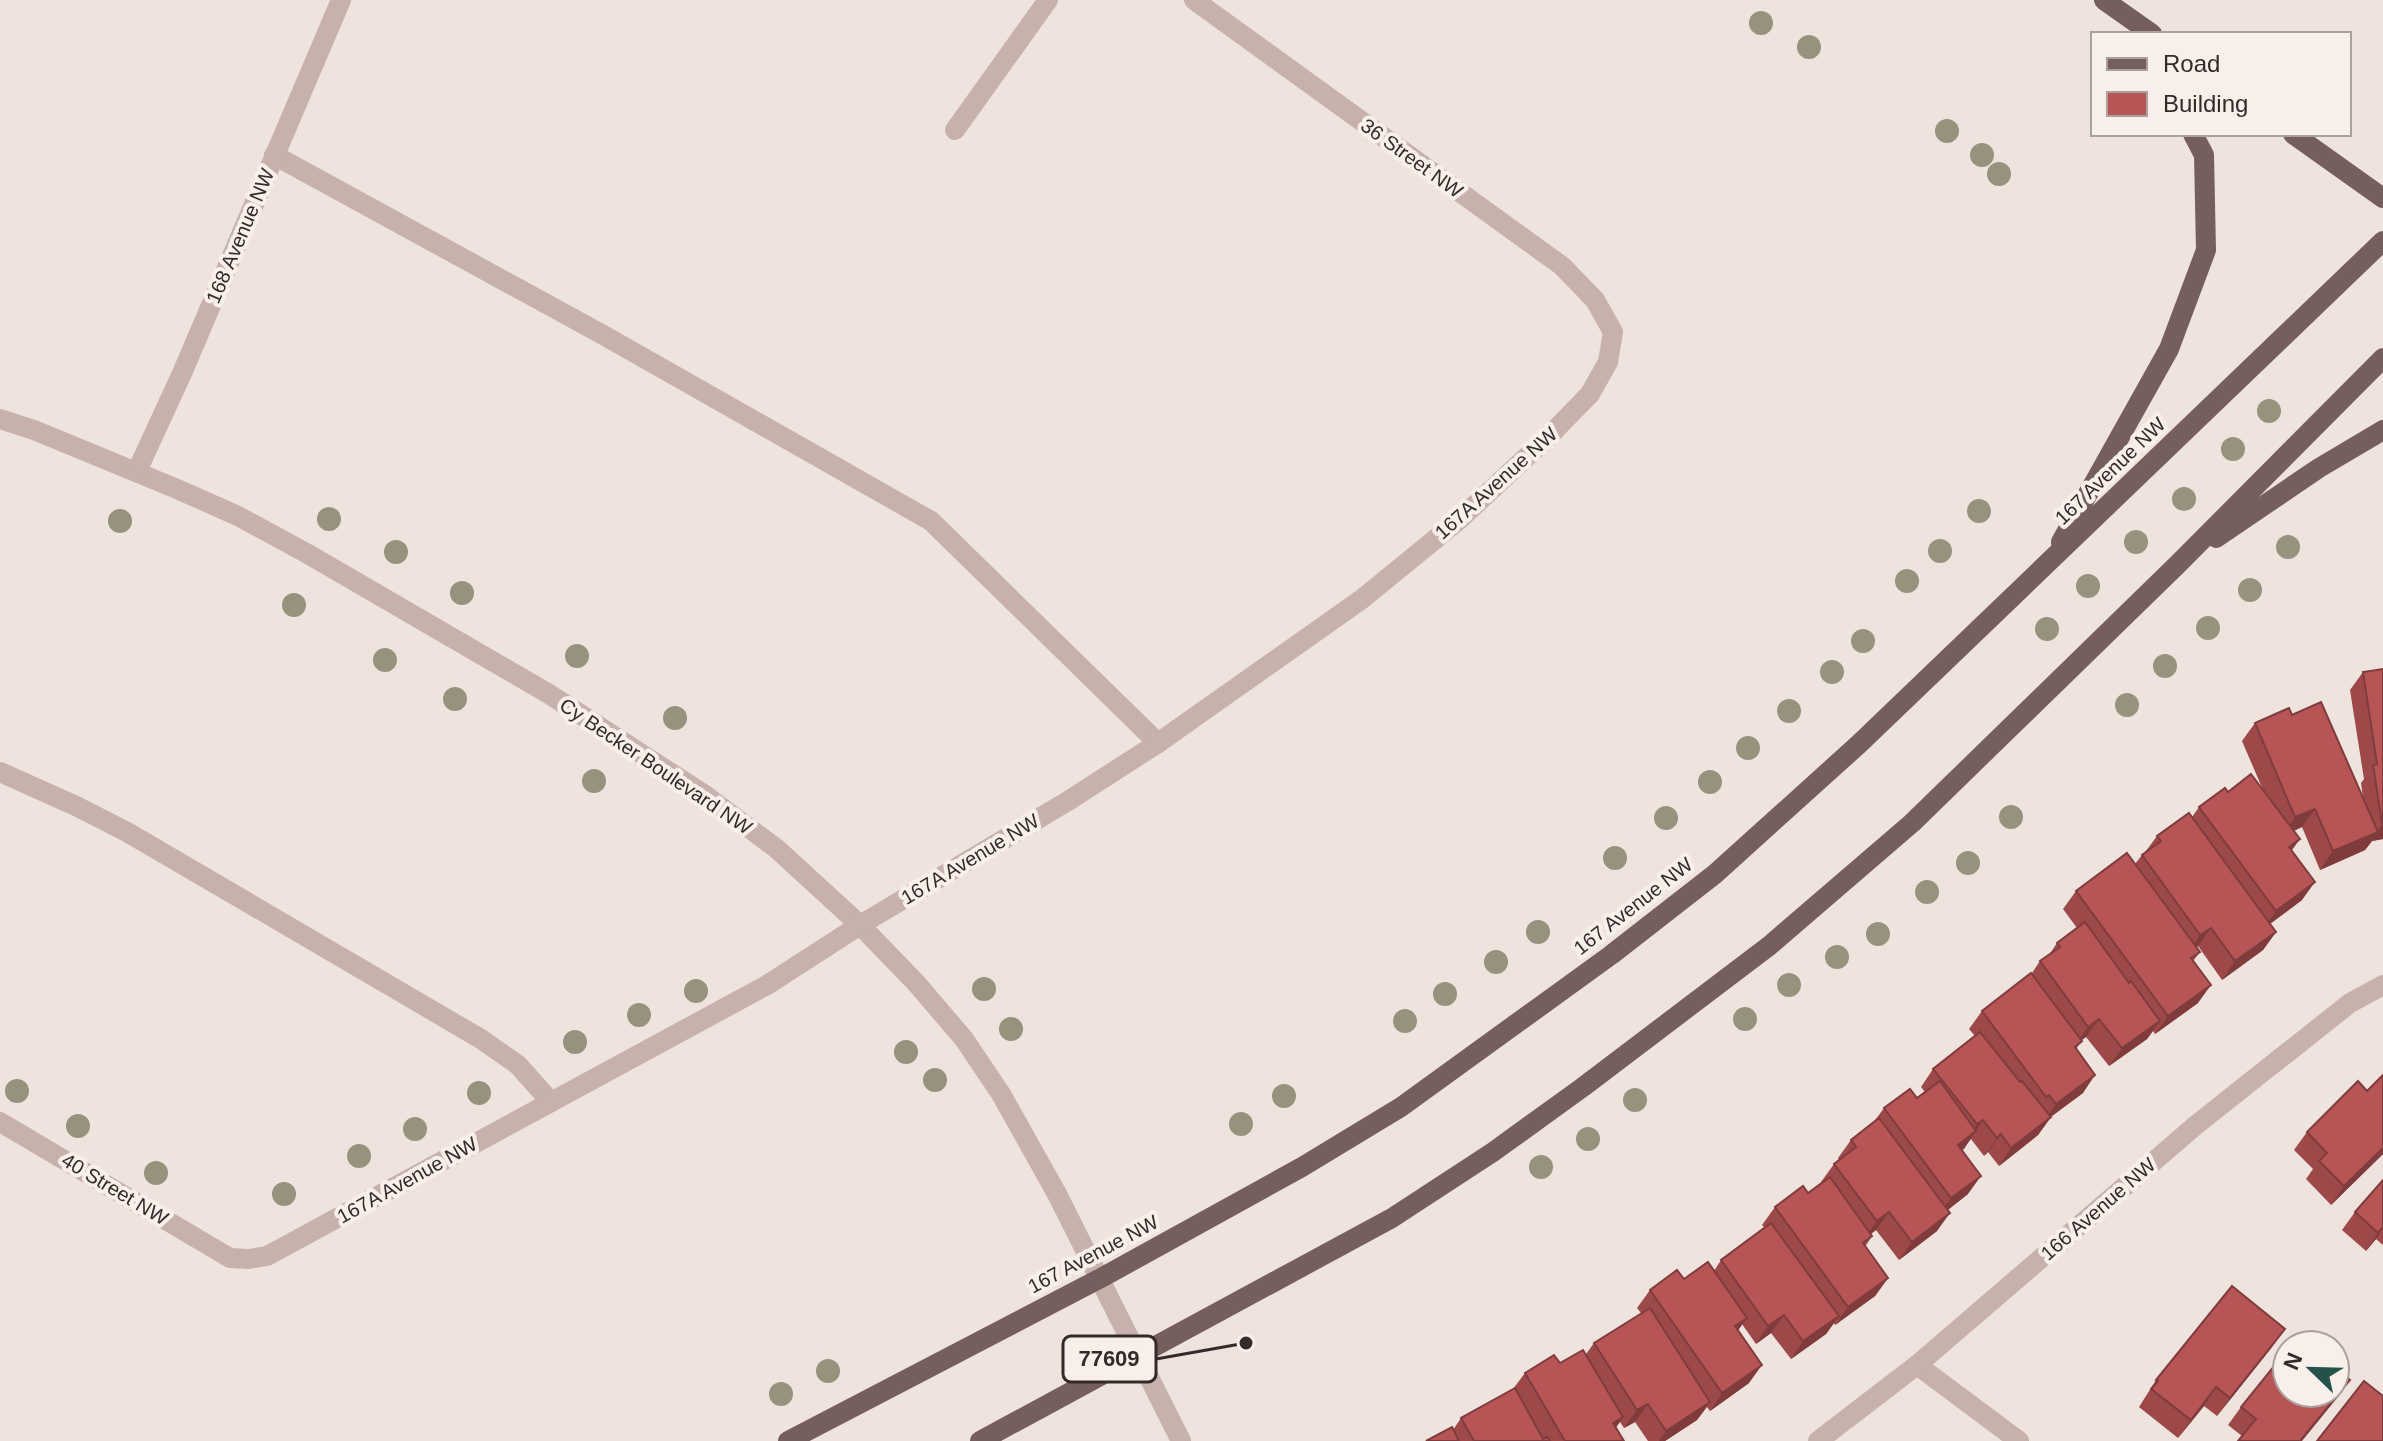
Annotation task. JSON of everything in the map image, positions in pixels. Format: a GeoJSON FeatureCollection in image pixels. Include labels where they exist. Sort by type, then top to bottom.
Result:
{"type":"FeatureCollection","features":[{"type":"Feature","properties":{"kind":"main road"},"geometry":{"type":"LineString","coordinates":[[2104,0],[2134,26]]}},
{"type":"Feature","properties":{"kind":"main road"},"geometry":{"type":"LineString","coordinates":[[2049,563],[2169,349],[2206,250],[2204,155],[2194,136]]}},
{"type":"Feature","properties":{"kind":"main road"},"geometry":{"type":"LineString","coordinates":[[2296,136],[2383,198]]}},
{"type":"Feature","properties":{"kind":"main road","name":"167 Avenue NW"},"geometry":{"type":"LineString","coordinates":[[788,1441],[1101,1278],[1302,1167],[1401,1107],[1611,955],[1715,874],[1859,744],[2383,241]]}},
{"type":"Feature","properties":{"kind":"main road"},"geometry":{"type":"LineString","coordinates":[[980,1441],[1392,1218],[1493,1152],[1769,946],[1912,823],[2177,565],[2383,358]]}},
{"type":"Feature","properties":{"kind":"main road"},"geometry":{"type":"LineString","coordinates":[[2177,565],[2319,468],[2383,430]]}},
{"type":"Feature","properties":{"kind":"street","name":"168 Avenue NW"},"geometry":{"type":"LineString","coordinates":[[137,471],[183,371],[341,0]]}},
{"type":"Feature","properties":{"kind":"street"},"geometry":{"type":"LineString","coordinates":[[955,130],[1048,0]]}},
{"type":"Feature","properties":{"kind":"street","name":"36 Street NW"},"geometry":{"type":"LineString","coordinates":[[1194,0],[1562,266],[1595,300],[1613,332]]}},
{"type":"Feature","properties":{"kind":"street"},"geometry":{"type":"LineString","coordinates":[[274,155],[605,336],[931,521],[1158,743]]}},
{"type":"Feature","properties":{"kind":"street","name":"167A Avenue NW"},"geometry":{"type":"LineString","coordinates":[[230,1258],[267,1256],[767,985],[1158,743],[1362,599],[1460,519],[1590,394],[1608,362],[1613,332]]}},
{"type":"Feature","properties":{"kind":"street","name":"Cy Becker Boulevard NW"},"geometry":{"type":"LineString","coordinates":[[0,419],[137,471],[238,516],[549,694],[705,795],[777,849],[860,925],[964,1039],[1026,1137],[1101,1278],[1181,1441]]}},
{"type":"Feature","properties":{"kind":"street"},"geometry":{"type":"LineString","coordinates":[[0,772],[127,832],[481,1039],[518,1065],[551,1102]]}},
{"type":"Feature","properties":{"kind":"street","name":"166 Avenue NW"},"geometry":{"type":"LineString","coordinates":[[1818,1441],[1917,1365],[2159,1155],[2350,1003],[2383,985]]}},
{"type":"Feature","properties":{"kind":"street","name":"40 Street NW"},"geometry":{"type":"LineString","coordinates":[[0,1122],[230,1258]]}},
{"type":"Feature","properties":{"kind":"street"},"geometry":{"type":"LineString","coordinates":[[1917,1365],[2019,1441]]}},
{"type":"Feature","properties":{"kind":"building"},"geometry":{"type":"Polygon","coordinates":[[[2383,669],[2382,823],[2373,765],[2377,764],[2363,672],[2383,669]]]}},
{"type":"Feature","properties":{"kind":"building"},"geometry":{"type":"Polygon","coordinates":[[[2321,702],[2378,832],[2333,851],[2315,809],[2295,817],[2255,723],[2289,708],[2292,715],[2321,702]]]}},
{"type":"Feature","properties":{"kind":"building"},"geometry":{"type":"Polygon","coordinates":[[[2251,774],[2300,839],[2289,847],[2315,882],[2276,911],[2199,807],[2225,788],[2228,792],[2251,774]]]}},
{"type":"Feature","properties":{"kind":"building"},"geometry":{"type":"Polygon","coordinates":[[[2189,813],[2276,932],[2235,961],[2211,928],[2200,935],[2142,855],[2161,841],[2157,836],[2189,813]]]}},
{"type":"Feature","properties":{"kind":"building"},"geometry":{"type":"Polygon","coordinates":[[[2127,853],[2200,952],[2191,958],[2211,985],[2168,1016],[2076,891],[2127,853]]]}},
{"type":"Feature","properties":{"kind":"building"},"geometry":{"type":"Polygon","coordinates":[[[2085,922],[2160,1021],[2122,1048],[2099,1019],[2088,1027],[2040,961],[2060,947],[2057,943],[2085,922]]]}},
{"type":"Feature","properties":{"kind":"building"},"geometry":{"type":"Polygon","coordinates":[[[2031,973],[2082,1041],[2075,1047],[2095,1075],[2056,1104],[2049,1095],[2046,1097],[1982,1011],[2031,973]]]}},
{"type":"Feature","properties":{"kind":"building"},"geometry":{"type":"Polygon","coordinates":[[[1980,1032],[2051,1117],[2011,1148],[2001,1134],[1997,1138],[1983,1120],[1977,1124],[1933,1069],[1980,1032]]]}},
{"type":"Feature","properties":{"kind":"building"},"geometry":{"type":"Polygon","coordinates":[[[2383,1075],[2383,1148],[2344,1186],[2319,1161],[2327,1153],[2307,1132],[2358,1081],[2367,1091],[2383,1075]]]}},
{"type":"Feature","properties":{"kind":"building"},"geometry":{"type":"Polygon","coordinates":[[[1940,1081],[1976,1131],[1958,1145],[1981,1176],[1951,1198],[1884,1108],[1910,1089],[1917,1098],[1940,1081]]]}},
{"type":"Feature","properties":{"kind":"building"},"geometry":{"type":"Polygon","coordinates":[[[1879,1118],[1950,1213],[1912,1242],[1889,1212],[1877,1221],[1834,1164],[1856,1147],[1851,1140],[1879,1118]]]}},
{"type":"Feature","properties":{"kind":"building"},"geometry":{"type":"Polygon","coordinates":[[[1830,1177],[1872,1236],[1863,1243],[1888,1278],[1848,1307],[1775,1207],[1803,1186],[1808,1193],[1830,1177]]]}},
{"type":"Feature","properties":{"kind":"building"},"geometry":{"type":"Polygon","coordinates":[[[2383,1180],[2383,1227],[2378,1233],[2355,1212],[2383,1180]]]}},
{"type":"Feature","properties":{"kind":"building"},"geometry":{"type":"Polygon","coordinates":[[[1771,1223],[1839,1316],[1803,1341],[1784,1315],[1768,1326],[1721,1260],[1771,1223]]]}},
{"type":"Feature","properties":{"kind":"building"},"geometry":{"type":"Polygon","coordinates":[[[1708,1262],[1747,1318],[1735,1326],[1762,1365],[1722,1393],[1650,1290],[1677,1270],[1684,1279],[1708,1262]]]}},
{"type":"Feature","properties":{"kind":"building"},"geometry":{"type":"Polygon","coordinates":[[[2232,1286],[2285,1329],[2271,1329],[2271,1347],[2230,1398],[2216,1387],[2191,1420],[2151,1389],[2232,1286]]]}},
{"type":"Feature","properties":{"kind":"building"},"geometry":{"type":"Polygon","coordinates":[[[1650,1308],[1710,1402],[1666,1431],[1648,1404],[1637,1410],[1594,1343],[1650,1308]]]}},
{"type":"Feature","properties":{"kind":"building"},"geometry":{"type":"Polygon","coordinates":[[[1583,1350],[1623,1417],[1613,1423],[1624,1441],[1565,1441],[1525,1373],[1554,1355],[1560,1363],[1583,1350]]]}},
{"type":"Feature","properties":{"kind":"building"},"geometry":{"type":"Polygon","coordinates":[[[2271,1370],[2271,1409],[2326,1409],[2300,1441],[2238,1441],[2256,1419],[2241,1407],[2271,1370]]]}},
{"type":"Feature","properties":{"kind":"building"},"geometry":{"type":"Polygon","coordinates":[[[2364,1381],[2383,1396],[2383,1441],[2317,1441],[2342,1409],[2351,1409],[2351,1398],[2364,1381]]]}},
{"type":"Feature","properties":{"kind":"building"},"geometry":{"type":"Polygon","coordinates":[[[1515,1388],[1543,1439],[1547,1437],[1550,1441],[1474,1441],[1461,1418],[1515,1388]]]}},
{"type":"Feature","properties":{"kind":"building"},"geometry":{"type":"Polygon","coordinates":[[[1452,1427],[1459,1441],[1426,1441],[1452,1427]]]}},
{"type":"Feature","properties":{"kind":"place","name":"77609"},"geometry":{"type":"Point","coordinates":[1246,1343]}}]}
